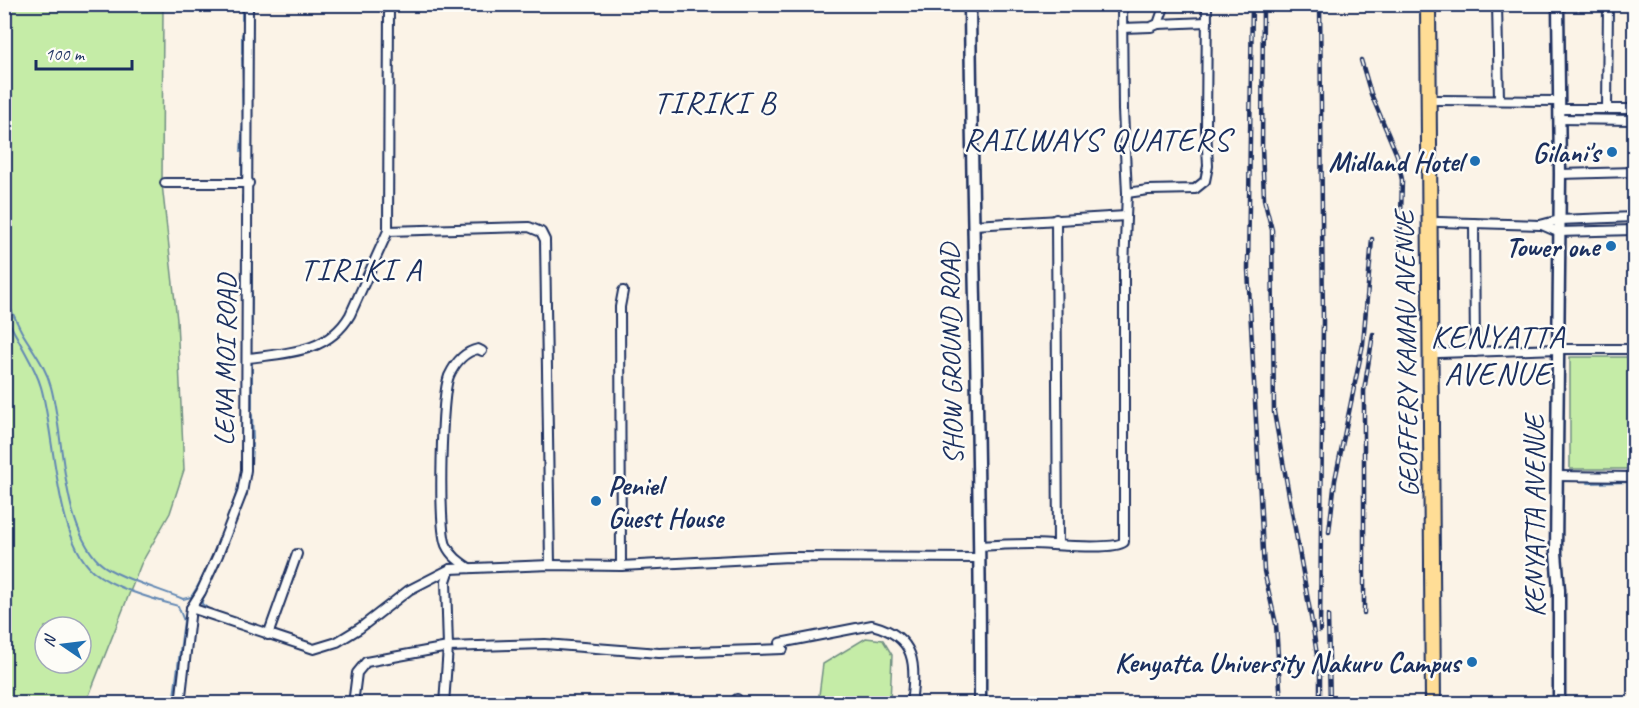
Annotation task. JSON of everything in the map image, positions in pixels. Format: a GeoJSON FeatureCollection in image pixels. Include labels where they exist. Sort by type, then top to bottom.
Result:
{"type":"FeatureCollection","features":[{"type":"Feature","properties":{"kind":"highway","name":"GEOFFERY KAMAU AVENUE"},"geometry":{"type":"LineString","coordinates":[[1428,4],[1433,704]]}},
{"type":"Feature","properties":{"kind":"highway","name":"GEOFFERY KAMAU AVENUE"},"geometry":{"type":"LineString","coordinates":[[1436,4],[1442,704]]}},
{"type":"Feature","properties":{"kind":"main road","name":"SHOW GROUND ROAD"},"geometry":{"type":"LineString","coordinates":[[970,4],[977,316],[980,704]]}},
{"type":"Feature","properties":{"kind":"main road","name":"KENYATTA AVENUE"},"geometry":{"type":"LineString","coordinates":[[1558,5],[1560,174],[1556,553],[1559,704]]}},
{"type":"Feature","properties":{"kind":"street","name":"LENA MOI ROAD"},"geometry":{"type":"LineString","coordinates":[[180,704],[191,608],[218,555],[242,493],[246,470],[248,4]]}},
{"type":"Feature","properties":{"kind":"street"},"geometry":{"type":"LineString","coordinates":[[248,358],[291,352],[332,337],[343,327],[350,315],[388,231],[389,4]]}},
{"type":"Feature","properties":{"kind":"street"},"geometry":{"type":"LineString","coordinates":[[191,608],[314,649],[327,647],[360,628],[409,590],[450,569],[550,565],[621,566],[789,557],[979,552],[1058,544],[1114,546],[1123,544],[1125,539],[1123,345],[1127,194],[1122,4]]}},
{"type":"Feature","properties":{"kind":"street"},"geometry":{"type":"LineString","coordinates":[[1158,24],[1166,4]]}},
{"type":"Feature","properties":{"kind":"street"},"geometry":{"type":"LineString","coordinates":[[1127,194],[1148,190],[1195,189],[1205,181],[1208,166],[1207,4]]}},
{"type":"Feature","properties":{"kind":"street"},"geometry":{"type":"LineString","coordinates":[[1497,4],[1499,99]]}},
{"type":"Feature","properties":{"kind":"street"},"geometry":{"type":"LineString","coordinates":[[1558,5],[1608,5],[1607,109]]}},
{"type":"Feature","properties":{"kind":"street"},"geometry":{"type":"LineString","coordinates":[[1122,28],[1207,22]]}},
{"type":"Feature","properties":{"kind":"street"},"geometry":{"type":"LineString","coordinates":[[1436,99],[1499,99],[1559,110],[1634,109],[1634,120],[1577,120],[1559,110]]}},
{"type":"Feature","properties":{"kind":"street"},"geometry":{"type":"LineString","coordinates":[[1576,109],[1577,120]]}},
{"type":"Feature","properties":{"kind":"street"},"geometry":{"type":"LineString","coordinates":[[1620,109],[1621,120]]}},
{"type":"Feature","properties":{"kind":"street"},"geometry":{"type":"LineString","coordinates":[[1560,174],[1635,172]]}},
{"type":"Feature","properties":{"kind":"street"},"geometry":{"type":"LineString","coordinates":[[165,183],[249,183]]}},
{"type":"Feature","properties":{"kind":"street"},"geometry":{"type":"LineString","coordinates":[[974,225],[1126,216]]}},
{"type":"Feature","properties":{"kind":"street"},"geometry":{"type":"LineString","coordinates":[[1558,226],[1635,217]]}},
{"type":"Feature","properties":{"kind":"street"},"geometry":{"type":"LineString","coordinates":[[1056,219],[1058,544]]}},
{"type":"Feature","properties":{"kind":"street"},"geometry":{"type":"LineString","coordinates":[[1438,222],[1635,230]]}},
{"type":"Feature","properties":{"kind":"street"},"geometry":{"type":"LineString","coordinates":[[1474,224],[1475,351]]}},
{"type":"Feature","properties":{"kind":"street"},"geometry":{"type":"LineString","coordinates":[[388,231],[529,226],[541,232],[545,250],[550,565]]}},
{"type":"Feature","properties":{"kind":"street"},"geometry":{"type":"LineString","coordinates":[[621,566],[620,307],[623,291]]}},
{"type":"Feature","properties":{"kind":"street"},"geometry":{"type":"LineString","coordinates":[[1439,353],[1635,349]]}},
{"type":"Feature","properties":{"kind":"street"},"geometry":{"type":"LineString","coordinates":[[471,568],[458,560],[446,544],[442,517],[443,413],[446,389],[455,364],[472,350],[482,351]]}},
{"type":"Feature","properties":{"kind":"street"},"geometry":{"type":"LineString","coordinates":[[1557,476],[1635,477]]}},
{"type":"Feature","properties":{"kind":"street"},"geometry":{"type":"LineString","coordinates":[[268,635],[297,554]]}},
{"type":"Feature","properties":{"kind":"street"},"geometry":{"type":"LineString","coordinates":[[444,704],[448,647],[446,581],[450,569]]}},
{"type":"Feature","properties":{"kind":"street"},"geometry":{"type":"LineString","coordinates":[[353,704],[357,673],[366,662],[448,647],[545,644],[659,653],[782,646],[872,625],[898,636],[912,654],[914,682],[911,704]]}},
{"type":"Feature","properties":{"kind":"green space"},"geometry":{"type":"Polygon","coordinates":[[[5,5],[163,5],[162,184],[177,320],[184,470],[170,513],[141,564],[86,703],[5,703],[5,5]]]}},
{"type":"Feature","properties":{"kind":"green space"},"geometry":{"type":"Polygon","coordinates":[[[1570,357],[1634,357],[1634,469],[1570,469],[1570,357]]]}},
{"type":"Feature","properties":{"kind":"green space"},"geometry":{"type":"Polygon","coordinates":[[[866,638],[883,640],[892,655],[890,703],[818,703],[823,664],[866,638]]]}},
{"type":"Feature","properties":{"kind":"waterway"},"geometry":{"type":"LineString","coordinates":[[242,4],[242,20]]}},
{"type":"Feature","properties":{"kind":"waterway"},"geometry":{"type":"LineString","coordinates":[[242,34],[242,53]]}},
{"type":"Feature","properties":{"kind":"waterway"},"geometry":{"type":"LineString","coordinates":[[242,58],[243,82]]}},
{"type":"Feature","properties":{"kind":"waterway"},"geometry":{"type":"LineString","coordinates":[[242,88],[243,121]]}},
{"type":"Feature","properties":{"kind":"waterway"},"geometry":{"type":"LineString","coordinates":[[242,132],[243,126]]}},
{"type":"Feature","properties":{"kind":"waterway"},"geometry":{"type":"LineString","coordinates":[[241,152],[242,135]]}},
{"type":"Feature","properties":{"kind":"waterway"},"geometry":{"type":"LineString","coordinates":[[242,159],[242,176]]}},
{"type":"Feature","properties":{"kind":"waterway"},"geometry":{"type":"LineString","coordinates":[[251,192],[251,226]]}},
{"type":"Feature","properties":{"kind":"waterway"},"geometry":{"type":"LineString","coordinates":[[242,196],[243,231]]}},
{"type":"Feature","properties":{"kind":"waterway"},"geometry":{"type":"LineString","coordinates":[[251,231],[252,249]]}},
{"type":"Feature","properties":{"kind":"waterway"},"geometry":{"type":"LineString","coordinates":[[252,256],[252,288]]}},
{"type":"Feature","properties":{"kind":"waterway"},"geometry":{"type":"LineString","coordinates":[[251,356],[252,293]]}},
{"type":"Feature","properties":{"kind":"waterway"},"geometry":{"type":"LineString","coordinates":[[4,297],[49,380],[70,503],[86,545],[99,562],[126,577],[183,599],[191,597],[205,573],[221,536],[235,498],[241,471]]}},
{"type":"Feature","properties":{"kind":"waterway"},"geometry":{"type":"LineString","coordinates":[[4,313],[41,387],[64,510],[80,555],[93,571],[111,583],[178,606],[184,621],[173,704]]}},
{"type":"Feature","properties":{"kind":"waterway"},"geometry":{"type":"LineString","coordinates":[[252,364],[252,409]]}},
{"type":"Feature","properties":{"kind":"waterway"},"geometry":{"type":"LineString","coordinates":[[252,415],[253,439]]}},
{"type":"Feature","properties":{"kind":"waterway"},"geometry":{"type":"LineString","coordinates":[[251,466],[252,444]]}},
{"type":"Feature","properties":{"kind":"waterway"},"geometry":{"type":"LineString","coordinates":[[248,479],[250,471]]}},
{"type":"Feature","properties":{"kind":"waterway"},"geometry":{"type":"LineString","coordinates":[[1588,483],[1634,482]]}},
{"type":"Feature","properties":{"kind":"waterway"},"geometry":{"type":"LineString","coordinates":[[223,553],[225,548]]}},
{"type":"Feature","properties":{"kind":"waterway"},"geometry":{"type":"LineString","coordinates":[[210,610],[202,604],[202,601],[221,558]]}},
{"type":"Feature","properties":{"kind":"railway"},"geometry":{"type":"LineString","coordinates":[[1252,4],[1248,269],[1264,571],[1276,624],[1281,704]]}},
{"type":"Feature","properties":{"kind":"railway"},"geometry":{"type":"LineString","coordinates":[[1263,4],[1262,146],[1264,199],[1272,230],[1274,412],[1313,628],[1320,676],[1320,704]]}},
{"type":"Feature","properties":{"kind":"railway"},"geometry":{"type":"LineString","coordinates":[[1320,4],[1323,322],[1320,631]]}},
{"type":"Feature","properties":{"kind":"railway"},"geometry":{"type":"LineString","coordinates":[[1361,60],[1371,94],[1397,155],[1402,180],[1400,250]]}},
{"type":"Feature","properties":{"kind":"railway"},"geometry":{"type":"LineString","coordinates":[[1329,532],[1335,480],[1363,344],[1372,239]]}},
{"type":"Feature","properties":{"kind":"railway"},"geometry":{"type":"LineString","coordinates":[[1364,613],[1364,391],[1373,334]]}},
{"type":"Feature","properties":{"kind":"railway"},"geometry":{"type":"LineString","coordinates":[[1328,616],[1330,704]]}},
{"type":"Feature","properties":{"kind":"place","name":"Gilani's"},"geometry":{"type":"Point","coordinates":[1612,152]}},
{"type":"Feature","properties":{"kind":"place","name":"Midland Hotel"},"geometry":{"type":"Point","coordinates":[1475,161]}},
{"type":"Feature","properties":{"kind":"place","name":"Tower one"},"geometry":{"type":"Point","coordinates":[1611,246]}},
{"type":"Feature","properties":{"kind":"place","name":"Peniel Guest House"},"geometry":{"type":"Point","coordinates":[596,501]}},
{"type":"Feature","properties":{"kind":"place","name":"Kenyatta University Nakuru Campus"},"geometry":{"type":"Point","coordinates":[1472,662]}},
{"type":"Feature","properties":{"kind":"district","name":"TIRIKI B"},"geometry":{"type":"Point","coordinates":[715,102]}},
{"type":"Feature","properties":{"kind":"district","name":"RAILWAYS QUATERS"},"geometry":{"type":"Point","coordinates":[1097,139]}},
{"type":"Feature","properties":{"kind":"district","name":"TIRIKI A"},"geometry":{"type":"Point","coordinates":[361,269]}},
{"type":"Feature","properties":{"kind":"district","name":"KENYATTA AVENUE"},"geometry":{"type":"Point","coordinates":[1498,354]}}]}
